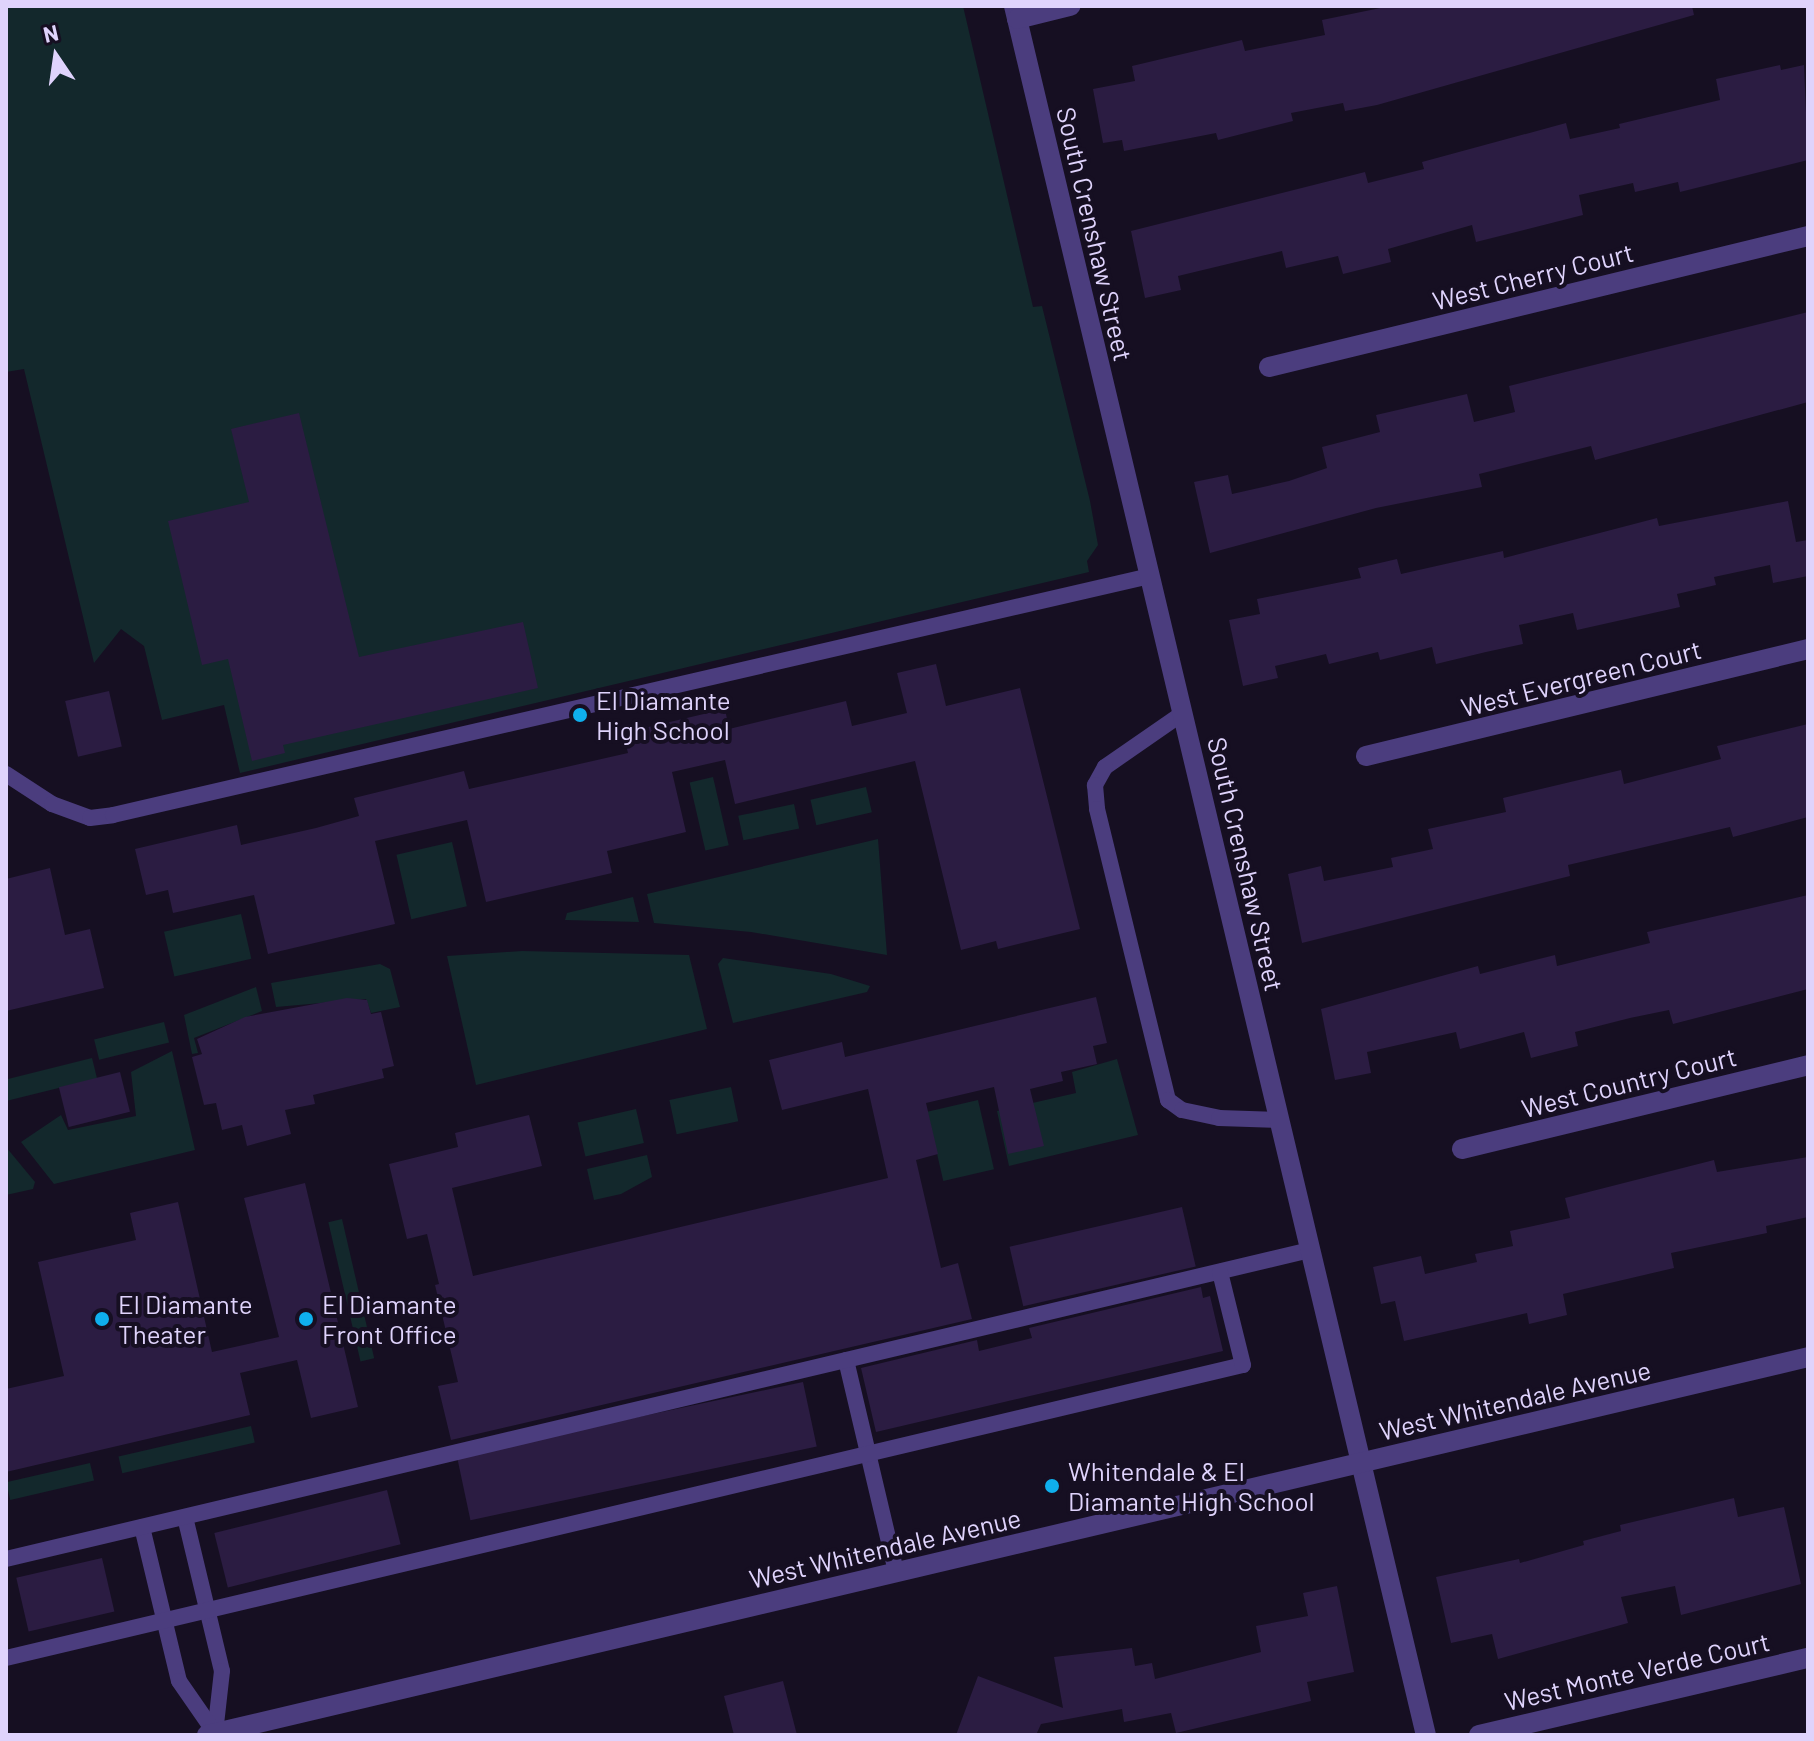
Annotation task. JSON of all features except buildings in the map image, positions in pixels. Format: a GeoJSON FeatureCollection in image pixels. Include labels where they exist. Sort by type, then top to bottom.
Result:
{"type":"FeatureCollection","features":[{"type":"Feature","properties":{"kind":"street"},"geometry":{"type":"LineString","coordinates":[[1016,12],[1070,6]]}},
{"type":"Feature","properties":{"kind":"street","name":"South Crenshaw Street"},"geometry":{"type":"LineString","coordinates":[[1016,12],[1426,1735]]}},
{"type":"Feature","properties":{"kind":"street","name":"West Cherry Court"},"geometry":{"type":"LineString","coordinates":[[1269,367],[1808,236]]}},
{"type":"Feature","properties":{"kind":"street","name":"West Evergreen Court"},"geometry":{"type":"LineString","coordinates":[[1366,756],[1808,649]]}},
{"type":"Feature","properties":{"kind":"street","name":"West Country Court"},"geometry":{"type":"LineString","coordinates":[[1462,1149],[1808,1065]]}},
{"type":"Feature","properties":{"kind":"street","name":"West Whitendale Avenue"},"geometry":{"type":"LineString","coordinates":[[213,1734],[1808,1357]]}},
{"type":"Feature","properties":{"kind":"street","name":"West Monte Verde Court"},"geometry":{"type":"LineString","coordinates":[[1479,1735],[1808,1658]]}},
{"type":"Feature","properties":{"kind":"lane"},"geometry":{"type":"LineString","coordinates":[[6,774],[52,804],[90,818],[113,815],[1150,576]]}},
{"type":"Feature","properties":{"kind":"lane"},"geometry":{"type":"LineString","coordinates":[[1183,713],[1105,767],[1095,785],[1097,809],[1168,1100],[1182,1110],[1219,1118],[1279,1120]]}},
{"type":"Feature","properties":{"kind":"lane"},"geometry":{"type":"LineString","coordinates":[[6,1559],[1310,1250]]}},
{"type":"Feature","properties":{"kind":"lane"},"geometry":{"type":"LineString","coordinates":[[6,1658],[1243,1365],[1220,1272]]}},
{"type":"Feature","properties":{"kind":"lane"},"geometry":{"type":"LineString","coordinates":[[846,1360],[896,1572]]}},
{"type":"Feature","properties":{"kind":"lane"},"geometry":{"type":"LineString","coordinates":[[185,1517],[222,1671],[213,1734]]}},
{"type":"Feature","properties":{"kind":"lane"},"geometry":{"type":"LineString","coordinates":[[142,1527],[179,1681],[213,1734]]}},
{"type":"Feature","properties":{"kind":"green space"},"geometry":{"type":"Polygon","coordinates":[[[6,6],[963,6],[1033,307],[1042,306],[1090,501],[1098,545],[1087,561],[1089,572],[240,773],[224,705],[162,720],[144,646],[121,629],[94,663],[24,369],[6,372],[6,6]]]}},
{"type":"Feature","properties":{"kind":"green space"},"geometry":{"type":"Polygon","coordinates":[[[713,777],[729,845],[705,851],[690,782],[713,777]]]}},
{"type":"Feature","properties":{"kind":"green space"},"geometry":{"type":"Polygon","coordinates":[[[866,787],[872,812],[816,825],[810,800],[866,787]]]}},
{"type":"Feature","properties":{"kind":"green space"},"geometry":{"type":"Polygon","coordinates":[[[794,804],[799,828],[743,840],[738,816],[794,804]]]}},
{"type":"Feature","properties":{"kind":"green space"},"geometry":{"type":"Polygon","coordinates":[[[878,839],[887,955],[751,932],[654,923],[647,894],[878,839]]]}},
{"type":"Feature","properties":{"kind":"green space"},"geometry":{"type":"Polygon","coordinates":[[[452,842],[467,906],[411,919],[396,855],[452,842]]]}},
{"type":"Feature","properties":{"kind":"green space"},"geometry":{"type":"Polygon","coordinates":[[[633,897],[639,922],[565,920],[567,913],[633,897]]]}},
{"type":"Feature","properties":{"kind":"green space"},"geometry":{"type":"Polygon","coordinates":[[[241,914],[251,959],[174,977],[164,932],[241,914]]]}},
{"type":"Feature","properties":{"kind":"green space"},"geometry":{"type":"Polygon","coordinates":[[[522,951],[689,955],[707,1029],[476,1085],[447,956],[522,951]]]}},
{"type":"Feature","properties":{"kind":"green space"},"geometry":{"type":"Polygon","coordinates":[[[723,958],[831,974],[870,986],[867,992],[733,1023],[718,964],[723,958]]]}},
{"type":"Feature","properties":{"kind":"green space"},"geometry":{"type":"Polygon","coordinates":[[[380,964],[390,969],[400,1007],[371,1013],[366,999],[276,1007],[271,983],[380,964]]]}},
{"type":"Feature","properties":{"kind":"green space"},"geometry":{"type":"Polygon","coordinates":[[[256,987],[262,1011],[194,1038],[198,1053],[192,1054],[184,1015],[256,987]]]}},
{"type":"Feature","properties":{"kind":"green space"},"geometry":{"type":"Polygon","coordinates":[[[164,1022],[169,1042],[99,1060],[94,1039],[164,1022]]]}},
{"type":"Feature","properties":{"kind":"green space"},"geometry":{"type":"Polygon","coordinates":[[[172,1051],[195,1150],[54,1184],[21,1142],[61,1115],[68,1130],[136,1116],[131,1072],[172,1051]]]}},
{"type":"Feature","properties":{"kind":"green space"},"geometry":{"type":"Polygon","coordinates":[[[92,1058],[97,1078],[6,1101],[6,1079],[92,1058]]]}},
{"type":"Feature","properties":{"kind":"green space"},"geometry":{"type":"Polygon","coordinates":[[[1117,1059],[1138,1135],[1009,1166],[997,1111],[1076,1093],[1072,1072],[1117,1059]]]}},
{"type":"Feature","properties":{"kind":"green space"},"geometry":{"type":"Polygon","coordinates":[[[731,1087],[738,1121],[677,1134],[669,1100],[731,1087]]]}},
{"type":"Feature","properties":{"kind":"green space"},"geometry":{"type":"Polygon","coordinates":[[[978,1100],[994,1169],[943,1181],[927,1112],[978,1100]]]}},
{"type":"Feature","properties":{"kind":"green space"},"geometry":{"type":"Polygon","coordinates":[[[636,1109],[644,1143],[585,1157],[578,1122],[636,1109]]]}},
{"type":"Feature","properties":{"kind":"green space"},"geometry":{"type":"Polygon","coordinates":[[[6,1147],[35,1182],[33,1189],[6,1195],[6,1147]]]}},
{"type":"Feature","properties":{"kind":"green space"},"geometry":{"type":"Polygon","coordinates":[[[647,1155],[652,1177],[621,1194],[594,1200],[587,1169],[647,1155]]]}},
{"type":"Feature","properties":{"kind":"green space"},"geometry":{"type":"Polygon","coordinates":[[[342,1219],[374,1358],[361,1361],[328,1222],[342,1219]]]}},
{"type":"Feature","properties":{"kind":"green space"},"geometry":{"type":"Polygon","coordinates":[[[251,1426],[255,1443],[122,1473],[118,1457],[251,1426]]]}},
{"type":"Feature","properties":{"kind":"green space"},"geometry":{"type":"Polygon","coordinates":[[[90,1463],[94,1481],[10,1500],[6,1482],[90,1463]]]}},
{"type":"Feature","properties":{"kind":"place","name":"El Diamante High School"},"geometry":{"type":"Point","coordinates":[580,715]}},
{"type":"Feature","properties":{"kind":"place","name":"El Diamante Theater"},"geometry":{"type":"Point","coordinates":[102,1319]}},
{"type":"Feature","properties":{"kind":"place","name":"El Diamante Front Office"},"geometry":{"type":"Point","coordinates":[306,1319]}},
{"type":"Feature","properties":{"kind":"place","name":"Whitendale & El Diamante High School"},"geometry":{"type":"Point","coordinates":[1052,1486]}}]}
